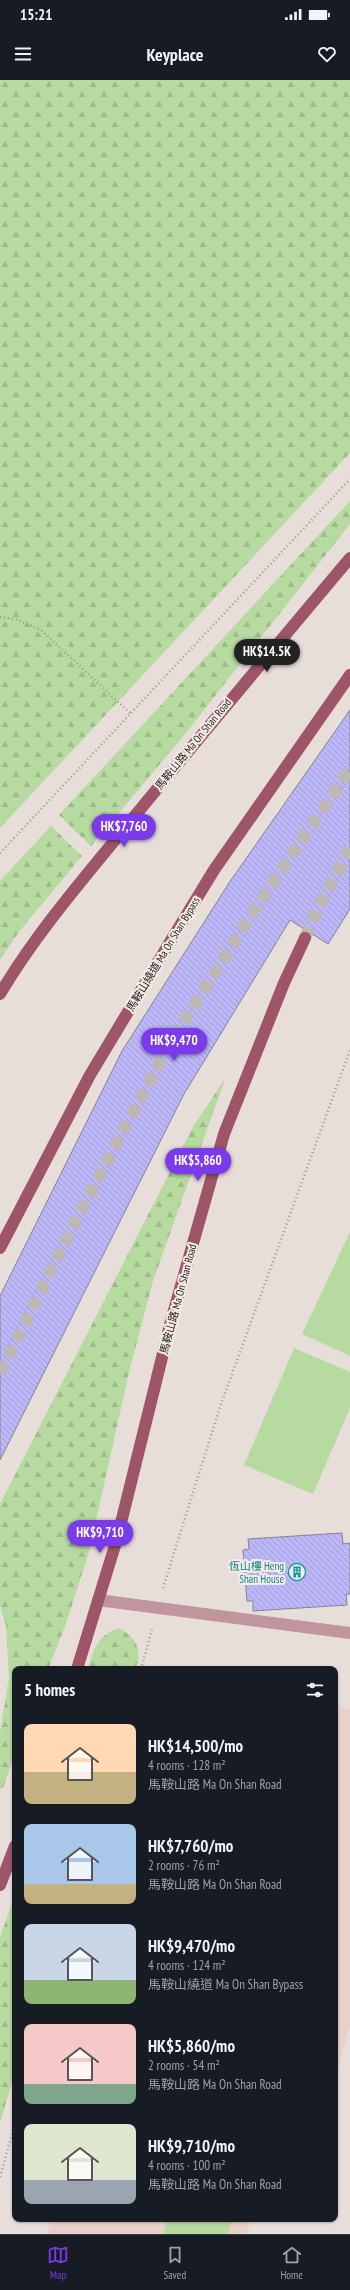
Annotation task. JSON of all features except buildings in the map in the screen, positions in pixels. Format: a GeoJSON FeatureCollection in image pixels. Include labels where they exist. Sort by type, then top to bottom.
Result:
{"type":"FeatureCollection","features":[{"type":"Feature","properties":{"kind":"main road","name":"馬鞍山路 Ma On Shan Road"},"geometry":{"type":"LineString","coordinates":[[0,994],[28,950],[61,906],[223,708],[350,558]]}},
{"type":"Feature","properties":{"kind":"main road","name":"馬鞍山繞道 Ma On Shan Bypass"},"geometry":{"type":"LineString","coordinates":[[0,1248],[90,1075],[214,870],[350,675]]}},
{"type":"Feature","properties":{"kind":"main road","name":"馬鞍山路 Ma On Shan Road"},"geometry":{"type":"LineString","coordinates":[[78,1666],[117,1539],[171,1321],[224,1134],[284,983],[305,938]]}},
{"type":"Feature","properties":{"kind":"main road"},"geometry":{"type":"LineString","coordinates":[[0,1885],[12,1854]]}},
{"type":"Feature","properties":{"kind":"street"},"geometry":{"type":"LineString","coordinates":[[98,1600],[350,1633]]}},
{"type":"Feature","properties":{"kind":"path"},"geometry":{"type":"LineString","coordinates":[[0,853],[350,480]]}},
{"type":"Feature","properties":{"kind":"path"},"geometry":{"type":"LineString","coordinates":[[0,617],[18,620],[41,630],[130,713]]}},
{"type":"Feature","properties":{"kind":"path"},"geometry":{"type":"LineString","coordinates":[[142,1666],[157,1608],[220,1407],[350,1050]]}},
{"type":"Feature","properties":{"kind":"path"},"geometry":{"type":"LineString","coordinates":[[0,2177],[12,2134]]}},
{"type":"Feature","properties":{"kind":"shaded area"},"geometry":{"type":"Polygon","coordinates":[[[338,1706],[350,1710],[350,2025],[338,2069],[338,1706]]]}},
{"type":"Feature","properties":{"kind":"shaded area"},"geometry":{"type":"Polygon","coordinates":[[[50,2222],[250,2222],[247,2234],[47,2234],[50,2222]]]}},
{"type":"Feature","properties":{"kind":"green space"},"geometry":{"type":"Polygon","coordinates":[[[0,80],[350,80],[350,453],[0,828],[0,80]]]}},
{"type":"Feature","properties":{"kind":"green space"},"geometry":{"type":"Polygon","coordinates":[[[350,501],[350,524],[186,733],[91,846],[59,815],[350,501]]]}},
{"type":"Feature","properties":{"kind":"green space"},"geometry":{"type":"Polygon","coordinates":[[[51,826],[82,856],[18,933],[0,960],[0,881],[51,826]]]}},
{"type":"Feature","properties":{"kind":"green space"},"geometry":{"type":"Polygon","coordinates":[[[225,1079],[153,1281],[129,1372],[89,1552],[66,1624],[49,1666],[12,1666],[12,1762],[3,1788],[0,1789],[0,1733],[9,1678],[6,1626],[0,1605],[0,1504],[194,1125],[225,1079]]]}},
{"type":"Feature","properties":{"kind":"green space"},"geometry":{"type":"Polygon","coordinates":[[[350,1232],[350,1356],[302,1334],[350,1232]]]}},
{"type":"Feature","properties":{"kind":"green space"},"geometry":{"type":"Polygon","coordinates":[[[294,1348],[350,1372],[350,1408],[313,1494],[244,1465],[294,1348]]]}},
{"type":"Feature","properties":{"kind":"green space"},"geometry":{"type":"Polygon","coordinates":[[[118,1628],[133,1639],[139,1656],[136,1666],[89,1666],[97,1644],[111,1631],[118,1628]]]}},
{"type":"Feature","properties":{"kind":"green space"},"geometry":{"type":"Polygon","coordinates":[[[12,1903],[12,2082],[0,2123],[0,1937],[12,1903]]]}},
{"type":"Feature","properties":{"kind":"green space"},"geometry":{"type":"Polygon","coordinates":[[[166,2222],[231,2222],[228,2234],[163,2234],[166,2222]]]}},
{"type":"Feature","properties":{"kind":"tunnel"},"geometry":{"type":"LineString","coordinates":[[0,1373],[81,1210],[170,1043],[265,894],[350,769]]}},
{"type":"Feature","properties":{"kind":"tunnel"},"geometry":{"type":"LineString","coordinates":[[305,938],[318,908],[350,848]]}},
{"type":"Feature","properties":{"kind":"place","name":"恆山樓 Heng Shan House"},"geometry":{"type":"Point","coordinates":[297,1572]}}]}
